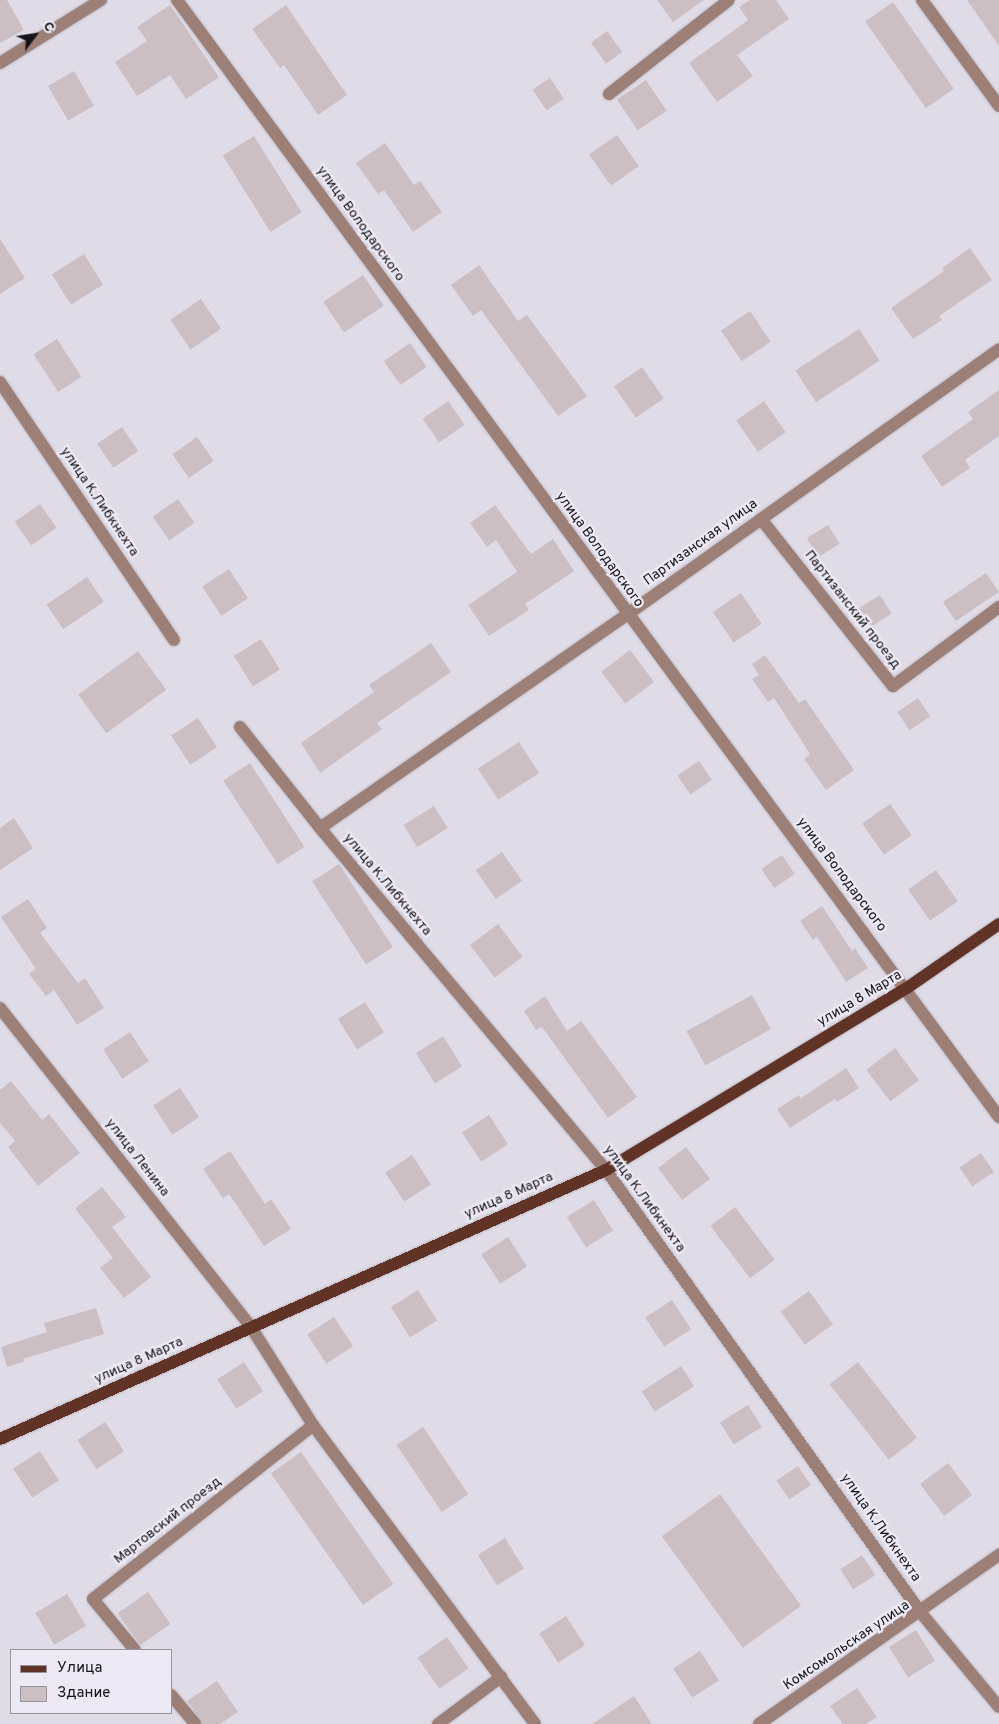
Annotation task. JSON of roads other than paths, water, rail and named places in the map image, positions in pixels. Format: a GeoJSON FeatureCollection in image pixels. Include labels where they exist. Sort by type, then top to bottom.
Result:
{"type":"FeatureCollection","features":[{"type":"Feature","properties":{"kind":"main road","name":"улица 8 Марта"},"geometry":{"type":"LineString","coordinates":[[0,1438],[606,1170],[907,988],[999,924]]}},
{"type":"Feature","properties":{"kind":"street"},"geometry":{"type":"LineString","coordinates":[[0,63],[101,0]]}},
{"type":"Feature","properties":{"kind":"street","name":"улица Володарского"},"geometry":{"type":"LineString","coordinates":[[177,0],[628,614],[907,988],[999,1117]]}},
{"type":"Feature","properties":{"kind":"street"},"geometry":{"type":"LineString","coordinates":[[609,94],[729,0]]}},
{"type":"Feature","properties":{"kind":"street"},"geometry":{"type":"LineString","coordinates":[[922,0],[999,106]]}},
{"type":"Feature","properties":{"kind":"street","name":"Партизанская улица"},"geometry":{"type":"LineString","coordinates":[[320,828],[628,614],[999,349]]}},
{"type":"Feature","properties":{"kind":"street","name":"улица К.Либкнехта"},"geometry":{"type":"LineString","coordinates":[[0,382],[174,640]]}},
{"type":"Feature","properties":{"kind":"street","name":"Партизанский проезд"},"geometry":{"type":"LineString","coordinates":[[761,519],[893,686],[999,607]]}},
{"type":"Feature","properties":{"kind":"street","name":"улица К.Либкнехта"},"geometry":{"type":"LineString","coordinates":[[240,727],[320,828],[606,1170],[921,1613],[999,1707]]}},
{"type":"Feature","properties":{"kind":"street","name":"улица Ленина"},"geometry":{"type":"LineString","coordinates":[[0,1008],[251,1327],[313,1425],[502,1677],[535,1724]]}},
{"type":"Feature","properties":{"kind":"street","name":"Мартовский проезд"},"geometry":{"type":"LineString","coordinates":[[133,1649],[93,1599],[313,1425]]}},
{"type":"Feature","properties":{"kind":"street","name":"Комсомольская улица"},"geometry":{"type":"LineString","coordinates":[[759,1724],[921,1613],[999,1555]]}},
{"type":"Feature","properties":{"kind":"street"},"geometry":{"type":"LineString","coordinates":[[438,1724],[502,1677]]}},
{"type":"Feature","properties":{"kind":"street"},"geometry":{"type":"LineString","coordinates":[[172,1696],[195,1724]]}}]}
